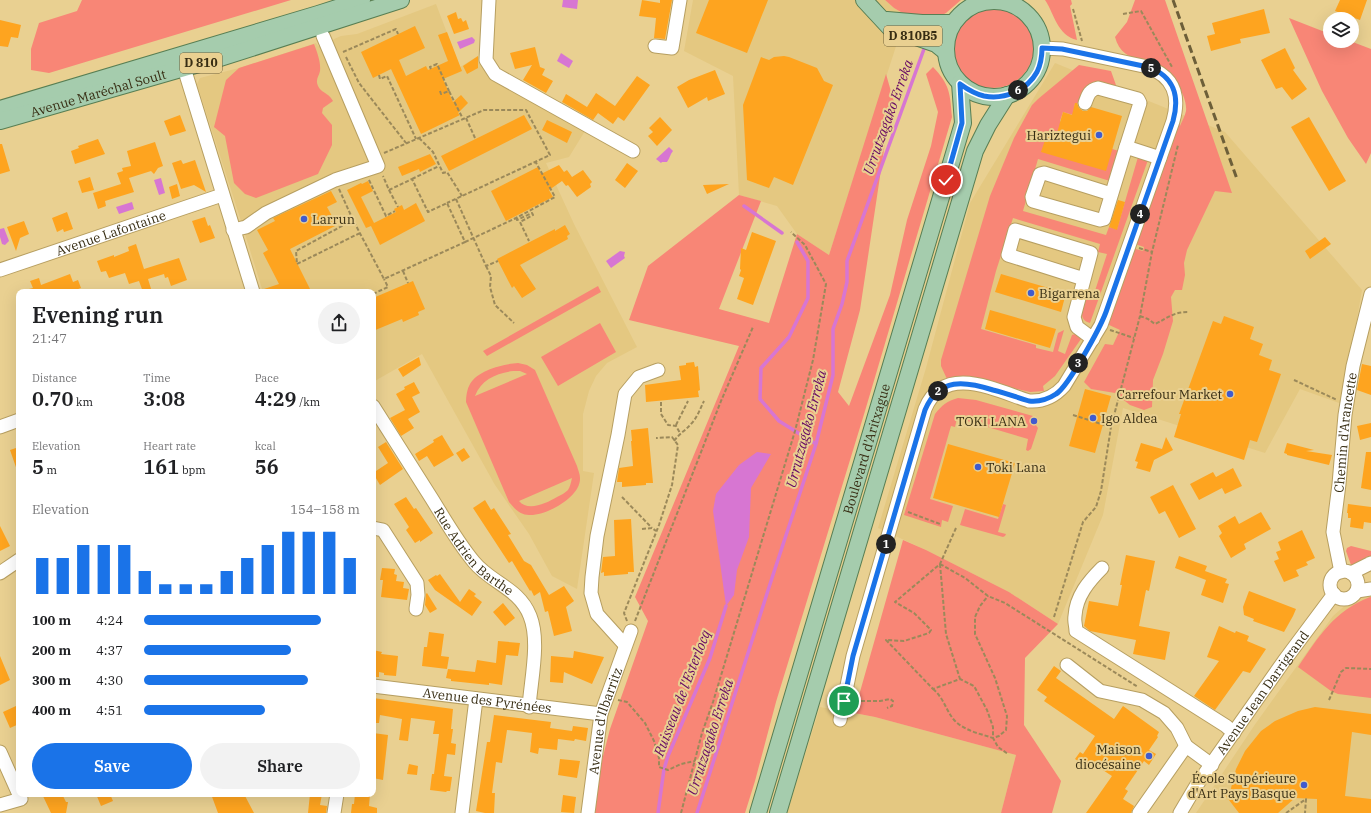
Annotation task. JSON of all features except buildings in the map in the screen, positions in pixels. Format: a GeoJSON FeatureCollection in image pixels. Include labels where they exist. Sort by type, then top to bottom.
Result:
{"type":"FeatureCollection","features":[{"type":"Feature","properties":{"kind":"main road","name":"D 810"},"geometry":{"type":"LineString","coordinates":[[1,110],[362,0]]}},
{"type":"Feature","properties":{"kind":"main road","name":"Avenue Maréchal Soult"},"geometry":{"type":"LineString","coordinates":[[1,110],[211,61],[401,0]]}},
{"type":"Feature","properties":{"kind":"main road","name":"D 810B5"},"geometry":{"type":"LineString","coordinates":[[864,0],[890,28],[936,44],[946,52]]}},
{"type":"Feature","properties":{"kind":"main road"},"geometry":{"type":"LineString","coordinates":[[1001,1],[1021,5],[1037,26],[1041,36],[1041,60],[1037,72],[1030,82],[1020,90],[997,97],[984,96],[971,91],[960,84],[950,69],[946,52],[947,37],[953,23],[964,11],[979,2],[1001,1]]}},
{"type":"Feature","properties":{"kind":"main road","name":"D 810B5"},"geometry":{"type":"LineString","coordinates":[[881,19],[904,22],[953,23]]}},
{"type":"Feature","properties":{"kind":"main road","name":"Boulevard d'Aritxague"},"geometry":{"type":"LineString","coordinates":[[758,813],[962,123],[960,84]]}},
{"type":"Feature","properties":{"kind":"main road","name":"Boulevard d'Aritxague"},"geometry":{"type":"LineString","coordinates":[[778,813],[975,151],[988,125],[1007,95]]}},
{"type":"Feature","properties":{"kind":"street"},"geometry":{"type":"LineString","coordinates":[[489,0],[486,60],[494,74],[633,150]]}},
{"type":"Feature","properties":{"kind":"street"},"geometry":{"type":"LineString","coordinates":[[655,46],[672,48],[680,0]]}},
{"type":"Feature","properties":{"kind":"street"},"geometry":{"type":"LineString","coordinates":[[233,230],[246,227],[266,213],[335,180],[365,170],[376,161],[323,36]]}},
{"type":"Feature","properties":{"kind":"street"},"geometry":{"type":"LineString","coordinates":[[840,720],[853,656],[929,400],[936,392],[954,383],[978,385],[1029,401],[1042,401],[1047,399],[1055,395],[1064,386],[1101,325],[1176,111],[1176,99],[1174,92],[1166,77],[1161,73],[1148,67],[1062,49],[1042,48]]}},
{"type":"Feature","properties":{"kind":"street"},"geometry":{"type":"LineString","coordinates":[[184,68],[252,289]]}},
{"type":"Feature","properties":{"kind":"street"},"geometry":{"type":"LineString","coordinates":[[1084,103],[1088,93],[1092,89],[1098,88],[1138,99],[1140,103],[1104,219],[1100,220],[1033,201],[1032,197],[1040,174],[1044,173],[1111,194]]}},
{"type":"Feature","properties":{"kind":"street"},"geometry":{"type":"LineString","coordinates":[[1126,147],[1160,158]]}},
{"type":"Feature","properties":{"kind":"street","name":"Avenue Lafontaine"},"geometry":{"type":"LineString","coordinates":[[0,270],[222,195]]}},
{"type":"Feature","properties":{"kind":"street"},"geometry":{"type":"LineString","coordinates":[[1084,279],[1008,255],[1015,230],[1091,253],[1074,318],[1077,327],[1093,339]]}},
{"type":"Feature","properties":{"kind":"street","name":"Chemin d'Arancette"},"geometry":{"type":"LineString","coordinates":[[1346,572],[1332,532],[1339,484],[1344,415],[1353,366],[1371,294]]}},
{"type":"Feature","properties":{"kind":"street"},"geometry":{"type":"LineString","coordinates":[[625,646],[597,614],[591,593],[592,577],[597,536],[625,394],[639,377],[658,370]]}},
{"type":"Feature","properties":{"kind":"street","name":"Rue Adrien Barthe"},"geometry":{"type":"LineString","coordinates":[[376,411],[474,562],[482,571],[516,594],[524,604],[530,616],[535,636],[529,706]]}},
{"type":"Feature","properties":{"kind":"street"},"geometry":{"type":"LineString","coordinates":[[0,427],[16,421]]}},
{"type":"Feature","properties":{"kind":"street"},"geometry":{"type":"LineString","coordinates":[[376,529],[383,530],[417,583],[418,595],[416,609]]}},
{"type":"Feature","properties":{"kind":"street"},"geometry":{"type":"LineString","coordinates":[[0,573],[16,562]]}},
{"type":"Feature","properties":{"kind":"street"},"geometry":{"type":"LineString","coordinates":[[1371,563],[1346,572],[1337,573],[1332,579],[1331,587],[1334,594],[1338,597],[1346,598],[1351,597],[1357,591],[1371,589]]}},
{"type":"Feature","properties":{"kind":"street"},"geometry":{"type":"LineString","coordinates":[[1102,568],[1092,578],[1080,595],[1075,616],[1076,631],[1226,726],[1234,733]]}},
{"type":"Feature","properties":{"kind":"street"},"geometry":{"type":"LineString","coordinates":[[1346,572],[1357,581],[1357,591]]}},
{"type":"Feature","properties":{"kind":"street","name":"Avenue Jean Darrigrand"},"geometry":{"type":"LineString","coordinates":[[1180,813],[1196,786],[1212,766],[1297,642],[1334,594]]}},
{"type":"Feature","properties":{"kind":"street","name":"Avenue d'Ilbarritz"},"geometry":{"type":"LineString","coordinates":[[588,813],[601,714],[631,631]]}},
{"type":"Feature","properties":{"kind":"street"},"geometry":{"type":"LineString","coordinates":[[1067,665],[1100,691],[1142,700],[1164,713],[1177,728],[1186,746],[1212,766]]}},
{"type":"Feature","properties":{"kind":"street","name":"Avenue des Pyrénées"},"geometry":{"type":"LineString","coordinates":[[376,686],[476,700],[601,714]]}},
{"type":"Feature","properties":{"kind":"street"},"geometry":{"type":"LineString","coordinates":[[462,813],[476,700]]}},
{"type":"Feature","properties":{"kind":"street"},"geometry":{"type":"LineString","coordinates":[[1139,813],[1186,746]]}},
{"type":"Feature","properties":{"kind":"street"},"geometry":{"type":"LineString","coordinates":[[0,752],[16,788]]}},
{"type":"Feature","properties":{"kind":"street"},"geometry":{"type":"LineString","coordinates":[[0,805],[21,799],[20,797]]}},
{"type":"Feature","properties":{"kind":"street"},"geometry":{"type":"LineString","coordinates":[[334,813],[337,797]]}},
{"type":"Feature","properties":{"kind":"path"},"geometry":{"type":"LineString","coordinates":[[1073,9],[1082,40],[1081,48]]}},
{"type":"Feature","properties":{"kind":"path"},"geometry":{"type":"LineString","coordinates":[[343,52],[396,29],[398,34]]}},
{"type":"Feature","properties":{"kind":"path"},"geometry":{"type":"LineString","coordinates":[[340,49],[359,83],[406,143]]}},
{"type":"Feature","properties":{"kind":"path"},"geometry":{"type":"LineString","coordinates":[[431,69],[430,67],[437,64],[463,119]]}},
{"type":"Feature","properties":{"kind":"path"},"geometry":{"type":"LineString","coordinates":[[379,75],[380,79],[387,76],[418,138],[432,152],[443,174],[447,172],[462,196]]}},
{"type":"Feature","properties":{"kind":"path"},"geometry":{"type":"LineString","coordinates":[[440,91],[441,94],[449,91]]}},
{"type":"Feature","properties":{"kind":"path"},"geometry":{"type":"LineString","coordinates":[[398,207],[376,161],[406,143],[484,110],[526,110],[550,155],[428,212],[412,179]]}},
{"type":"Feature","properties":{"kind":"path"},"geometry":{"type":"LineString","coordinates":[[466,118],[475,138]]}},
{"type":"Feature","properties":{"kind":"path"},"geometry":{"type":"LineString","coordinates":[[1054,617],[1083,522],[1096,506],[1101,491],[1111,427],[1140,316],[1152,252],[1179,140]]}},
{"type":"Feature","properties":{"kind":"path"},"geometry":{"type":"LineString","coordinates":[[384,279],[516,218],[555,197],[535,161]]}},
{"type":"Feature","properties":{"kind":"path"},"geometry":{"type":"LineString","coordinates":[[389,190],[431,168],[439,166]]}},
{"type":"Feature","properties":{"kind":"path"},"geometry":{"type":"LineString","coordinates":[[365,170],[386,216],[395,211]]}},
{"type":"Feature","properties":{"kind":"path"},"geometry":{"type":"LineString","coordinates":[[335,180],[388,287],[376,293]]}},
{"type":"Feature","properties":{"kind":"path"},"geometry":{"type":"LineString","coordinates":[[456,199],[491,276],[490,287],[495,305],[514,323]]}},
{"type":"Feature","properties":{"kind":"path"},"geometry":{"type":"LineString","coordinates":[[447,203],[465,242]]}},
{"type":"Feature","properties":{"kind":"path"},"geometry":{"type":"LineString","coordinates":[[516,218],[517,220],[532,213],[533,215],[520,222],[529,241]]}},
{"type":"Feature","properties":{"kind":"path"},"geometry":{"type":"LineString","coordinates":[[354,220],[296,251],[297,264],[360,233]]}},
{"type":"Feature","properties":{"kind":"path"},"geometry":{"type":"LineString","coordinates":[[680,813],[702,733],[714,702],[795,431],[815,345],[826,284],[805,245],[791,232]]}},
{"type":"Feature","properties":{"kind":"path"},"geometry":{"type":"LineString","coordinates":[[1134,246],[1152,252]]}},
{"type":"Feature","properties":{"kind":"path"},"geometry":{"type":"LineString","coordinates":[[486,266],[498,261]]}},
{"type":"Feature","properties":{"kind":"path"},"geometry":{"type":"LineString","coordinates":[[402,271],[408,283]]}},
{"type":"Feature","properties":{"kind":"path"},"geometry":{"type":"LineString","coordinates":[[1140,316],[1155,324],[1166,319],[1171,314],[1188,312]]}},
{"type":"Feature","properties":{"kind":"path"},"geometry":{"type":"LineString","coordinates":[[631,631],[721,401],[753,327]]}},
{"type":"Feature","properties":{"kind":"path"},"geometry":{"type":"LineString","coordinates":[[1108,329],[1134,338]]}},
{"type":"Feature","properties":{"kind":"path"},"geometry":{"type":"LineString","coordinates":[[1294,380],[1338,400],[1344,415]]}},
{"type":"Feature","properties":{"kind":"path"},"geometry":{"type":"LineString","coordinates":[[676,426],[688,401]]}},
{"type":"Feature","properties":{"kind":"path"},"geometry":{"type":"LineString","coordinates":[[674,440],[690,424],[699,412],[704,401]]}},
{"type":"Feature","properties":{"kind":"path"},"geometry":{"type":"LineString","coordinates":[[661,402],[661,414],[668,425],[676,426]]}},
{"type":"Feature","properties":{"kind":"path"},"geometry":{"type":"LineString","coordinates":[[1073,415],[1111,427]]}},
{"type":"Feature","properties":{"kind":"path"},"geometry":{"type":"LineString","coordinates":[[676,426],[680,433]]}},
{"type":"Feature","properties":{"kind":"path"},"geometry":{"type":"LineString","coordinates":[[631,631],[624,613],[672,485],[678,445],[672,438],[656,438]]}},
{"type":"Feature","properties":{"kind":"path"},"geometry":{"type":"LineString","coordinates":[[622,497],[656,531]]}},
{"type":"Feature","properties":{"kind":"path"},"geometry":{"type":"LineString","coordinates":[[904,511],[940,524]]}},
{"type":"Feature","properties":{"kind":"path"},"geometry":{"type":"LineString","coordinates":[[642,529],[652,528]]}},
{"type":"Feature","properties":{"kind":"path"},"geometry":{"type":"LineString","coordinates":[[956,528],[940,564],[895,602],[914,613],[931,630],[929,633],[904,641],[886,640],[943,699],[947,709],[956,722],[967,729],[994,738],[1006,730],[1007,716],[995,678],[975,634],[975,617],[980,606],[988,596]]}},
{"type":"Feature","properties":{"kind":"path"},"geometry":{"type":"LineString","coordinates":[[940,564],[965,578],[988,596],[1005,603],[1143,690]]}},
{"type":"Feature","properties":{"kind":"path"},"geometry":{"type":"LineString","coordinates":[[940,564],[946,634],[960,678],[974,686],[994,727],[994,738],[998,747],[1008,754]]}},
{"type":"Feature","properties":{"kind":"path"},"geometry":{"type":"LineString","coordinates":[[1329,700],[1341,672],[1346,668],[1371,669]]}},
{"type":"Feature","properties":{"kind":"path"},"geometry":{"type":"LineString","coordinates":[[933,689],[960,678]]}},
{"type":"Feature","properties":{"kind":"path"},"geometry":{"type":"LineString","coordinates":[[607,696],[627,702],[645,723],[654,741],[659,758],[659,767],[668,770],[681,764],[695,761]]}},
{"type":"Feature","properties":{"kind":"path"},"geometry":{"type":"LineString","coordinates":[[844,701],[880,701],[890,699],[893,701],[892,706],[887,708]]}},
{"type":"Feature","properties":{"kind":"path"},"geometry":{"type":"LineString","coordinates":[[1286,813],[1306,798],[1306,813]]}},
{"type":"Feature","properties":{"kind":"shaded area"},"geometry":{"type":"Polygon","coordinates":[[[82,0],[291,0],[49,73],[31,70],[31,49],[39,23],[77,11],[82,0]]]}},
{"type":"Feature","properties":{"kind":"shaded area"},"geometry":{"type":"Polygon","coordinates":[[[563,0],[578,0],[577,9],[562,7],[563,0]]]}},
{"type":"Feature","properties":{"kind":"shaded area"},"geometry":{"type":"Polygon","coordinates":[[[693,0],[885,0],[894,8],[906,15],[829,255],[797,234],[777,206],[739,195],[733,76],[684,51],[693,0]]]}},
{"type":"Feature","properties":{"kind":"shaded area"},"geometry":{"type":"Polygon","coordinates":[[[885,0],[961,0],[946,13],[940,16],[906,15],[894,8],[885,0]]]}},
{"type":"Feature","properties":{"kind":"shaded area"},"geometry":{"type":"Polygon","coordinates":[[[1045,0],[1071,0],[1072,4],[1070,6],[1077,40],[1065,34],[1057,24],[1045,0]]]}},
{"type":"Feature","properties":{"kind":"shaded area"},"geometry":{"type":"Polygon","coordinates":[[[1135,0],[1165,0],[1232,193],[1215,191],[1187,250],[1184,263],[1185,275],[1182,290],[1175,290],[1171,297],[1173,321],[1153,380],[1152,407],[1144,410],[1130,405],[1115,393],[1091,389],[1084,382],[1105,344],[1113,345],[1120,330],[1107,324],[1132,248],[1143,251],[1144,247],[1135,244],[1180,118],[1180,126],[1186,111],[1186,105],[1181,91],[1167,71],[1156,63],[1139,60],[1125,54],[1119,47],[1115,37],[1127,22],[1135,0]]]}},
{"type":"Feature","properties":{"kind":"shaded area"},"geometry":{"type":"Polygon","coordinates":[[[436,4],[460,67],[478,56],[481,60],[585,131],[569,157],[546,163],[574,224],[637,347],[607,363],[596,376],[589,391],[583,414],[583,471],[594,473],[577,589],[552,576],[529,534],[495,485],[422,354],[376,380],[376,289],[262,289],[245,234],[243,222],[241,221],[197,84],[200,78],[239,68],[316,43],[318,46],[323,47],[330,45],[334,39],[341,36],[357,34],[436,4]]]}},
{"type":"Feature","properties":{"kind":"shaded area"},"geometry":{"type":"Polygon","coordinates":[[[993,6],[1009,9],[1022,18],[1031,31],[1034,47],[1031,63],[1022,76],[1009,85],[993,88],[977,85],[964,76],[955,63],[952,47],[955,31],[964,18],[977,9],[993,6]]]}},
{"type":"Feature","properties":{"kind":"shaded area"},"geometry":{"type":"Polygon","coordinates":[[[1289,18],[1323,31],[1323,48],[1359,48],[1359,44],[1371,49],[1371,153],[1366,164],[1348,138],[1322,91],[1289,18]]]}},
{"type":"Feature","properties":{"kind":"shaded area"},"geometry":{"type":"Polygon","coordinates":[[[472,37],[475,40],[474,43],[460,49],[457,42],[472,37]]]}},
{"type":"Feature","properties":{"kind":"shaded area"},"geometry":{"type":"Polygon","coordinates":[[[314,44],[320,64],[317,84],[319,88],[333,101],[323,108],[322,113],[332,125],[332,145],[318,174],[256,198],[245,194],[234,183],[225,136],[214,127],[226,80],[239,68],[314,44]]]}},
{"type":"Feature","properties":{"kind":"shaded area"},"geometry":{"type":"Polygon","coordinates":[[[561,53],[573,61],[569,68],[557,61],[561,53]]]}},
{"type":"Feature","properties":{"kind":"shaded area"},"geometry":{"type":"Polygon","coordinates":[[[1055,63],[1225,132],[1362,290],[1342,404],[1300,389],[1265,453],[1123,408],[1103,515],[1058,624],[1009,592],[926,550],[878,528],[926,368],[970,203],[1055,63]]]}},
{"type":"Feature","properties":{"kind":"shaded area"},"geometry":{"type":"Polygon","coordinates":[[[1079,65],[1111,71],[1117,88],[1100,83],[1080,104],[1075,103],[1073,115],[1063,112],[1060,121],[1080,140],[1048,131],[1045,140],[1119,151],[1110,181],[1038,159],[1023,211],[1106,235],[1109,227],[1117,229],[1138,157],[1148,160],[1090,323],[1083,319],[1082,313],[1086,299],[1092,300],[1107,254],[1098,252],[1100,244],[1013,218],[996,271],[981,329],[1036,345],[1036,348],[1053,352],[1058,333],[1064,330],[1058,351],[1065,354],[1072,335],[1075,334],[1081,339],[1055,376],[1043,386],[1044,391],[1030,392],[967,377],[947,379],[941,366],[941,360],[990,196],[1014,138],[1032,105],[1079,65]]]}},
{"type":"Feature","properties":{"kind":"shaded area"},"geometry":{"type":"Polygon","coordinates":[[[933,67],[946,84],[951,102],[952,117],[865,411],[776,702],[745,813],[591,813],[593,795],[610,729],[648,621],[635,597],[739,346],[629,320],[648,266],[739,195],[761,201],[719,309],[769,323],[797,234],[829,255],[886,74],[894,102],[885,143],[860,310],[838,392],[849,406],[890,295],[907,220],[931,146],[938,112],[926,74],[933,67]]]}},
{"type":"Feature","properties":{"kind":"shaded area"},"geometry":{"type":"Polygon","coordinates":[[[669,147],[673,151],[667,162],[661,163],[656,159],[669,147]]]}},
{"type":"Feature","properties":{"kind":"shaded area"},"geometry":{"type":"Polygon","coordinates":[[[161,178],[165,193],[159,195],[154,180],[161,178]]]}},
{"type":"Feature","properties":{"kind":"shaded area"},"geometry":{"type":"Polygon","coordinates":[[[132,202],[134,209],[119,214],[116,207],[132,202]]]}},
{"type":"Feature","properties":{"kind":"shaded area"},"geometry":{"type":"Polygon","coordinates":[[[4,228],[9,241],[5,245],[2,244],[0,237],[0,229],[4,228]]]}},
{"type":"Feature","properties":{"kind":"shaded area"},"geometry":{"type":"Polygon","coordinates":[[[620,251],[625,252],[625,258],[611,268],[606,261],[620,251]]]}},
{"type":"Feature","properties":{"kind":"shaded area"},"geometry":{"type":"Polygon","coordinates":[[[598,286],[601,292],[487,356],[483,351],[598,286]]]}},
{"type":"Feature","properties":{"kind":"shaded area"},"geometry":{"type":"Polygon","coordinates":[[[600,323],[616,352],[558,386],[541,357],[600,323]]]}},
{"type":"Feature","properties":{"kind":"shaded area"},"geometry":{"type":"Polygon","coordinates":[[[518,363],[527,365],[535,370],[580,476],[579,485],[569,498],[553,509],[529,515],[523,514],[515,509],[509,502],[466,402],[468,388],[474,379],[485,371],[499,366],[518,363]],[[513,371],[490,378],[481,386],[475,396],[527,374],[520,371],[513,371]],[[572,478],[519,501],[527,506],[548,502],[568,490],[572,478]]]}},
{"type":"Feature","properties":{"kind":"shaded area"},"geometry":{"type":"Polygon","coordinates":[[[958,398],[976,400],[1033,416],[1031,423],[1035,424],[1038,428],[1031,449],[1028,451],[1026,450],[1028,439],[957,418],[955,427],[951,426],[930,499],[953,506],[948,522],[942,520],[941,527],[904,515],[935,414],[945,404],[958,398]]]}},
{"type":"Feature","properties":{"kind":"shaded area"},"geometry":{"type":"Polygon","coordinates":[[[757,452],[771,454],[751,488],[749,537],[737,570],[734,595],[726,606],[713,511],[716,494],[739,465],[757,452]]]}},
{"type":"Feature","properties":{"kind":"shaded area"},"geometry":{"type":"Polygon","coordinates":[[[1003,504],[1006,505],[998,532],[1006,534],[1003,537],[960,525],[965,509],[998,519],[1003,504]]]}},
{"type":"Feature","properties":{"kind":"shaded area"},"geometry":{"type":"Polygon","coordinates":[[[903,540],[1009,592],[1058,624],[1025,658],[1024,725],[1061,781],[1052,813],[1001,813],[1016,755],[875,717],[854,713],[903,540]]]}},
{"type":"Feature","properties":{"kind":"shaded area"},"geometry":{"type":"Polygon","coordinates":[[[1351,546],[1371,551],[1371,557],[1351,565],[1346,551],[1347,548],[1351,546]]]}},
{"type":"Feature","properties":{"kind":"shaded area"},"geometry":{"type":"Polygon","coordinates":[[[1363,595],[1371,596],[1371,813],[1196,813],[1256,723],[1333,616],[1349,602],[1363,595]]]}},
{"type":"Feature","properties":{"kind":"shaded area"},"geometry":{"type":"Polygon","coordinates":[[[1370,597],[1371,698],[1338,694],[1331,691],[1298,667],[1313,645],[1337,617],[1347,609],[1370,597]]]}},
{"type":"Feature","properties":{"kind":"shaded area"},"geometry":{"type":"Polygon","coordinates":[[[820,707],[875,717],[1016,755],[1001,813],[787,813],[820,707]]]}},
{"type":"Feature","properties":{"kind":"waterway","name":"Urrutzagako Erreka"},"geometry":{"type":"LineString","coordinates":[[697,813],[816,444],[833,375],[833,329],[842,304],[847,282],[847,261],[924,49]]}},
{"type":"Feature","properties":{"kind":"waterway"},"geometry":{"type":"LineString","coordinates":[[744,206],[782,233]]}},
{"type":"Feature","properties":{"kind":"waterway"},"geometry":{"type":"LineString","coordinates":[[797,242],[808,261],[808,298],[789,337],[761,368],[760,399],[779,421],[816,444]]}},
{"type":"Feature","properties":{"kind":"waterway","name":"Ruisseau de l'Esterlocq"},"geometry":{"type":"LineString","coordinates":[[658,813],[664,769],[668,756],[710,658],[726,606]]}},
{"type":"Feature","properties":{"kind":"railway"},"geometry":{"type":"LineString","coordinates":[[1173,0],[1237,179]]}},
{"type":"Feature","properties":{"kind":"place","name":"Hariztegui"},"geometry":{"type":"Point","coordinates":[1099,135]}},
{"type":"Feature","properties":{"kind":"place","name":"Larrun"},"geometry":{"type":"Point","coordinates":[304,219]}},
{"type":"Feature","properties":{"kind":"place","name":"Bigarrena"},"geometry":{"type":"Point","coordinates":[1031,293]}},
{"type":"Feature","properties":{"kind":"place","name":"Carrefour Market"},"geometry":{"type":"Point","coordinates":[1230,394]}},
{"type":"Feature","properties":{"kind":"place","name":"Igo Aldea"},"geometry":{"type":"Point","coordinates":[1093,418]}},
{"type":"Feature","properties":{"kind":"place","name":"TOKI LANA"},"geometry":{"type":"Point","coordinates":[1034,421]}},
{"type":"Feature","properties":{"kind":"place","name":"Toki Lana"},"geometry":{"type":"Point","coordinates":[978,467]}},
{"type":"Feature","properties":{"kind":"place","name":"Maison diocésaine"},"geometry":{"type":"Point","coordinates":[1149,756]}},
{"type":"Feature","properties":{"kind":"place","name":"École Supérieure d'Art Pays Basque"},"geometry":{"type":"Point","coordinates":[1304,785]}},
{"type":"Feature","properties":{"kind":"route"},"geometry":{"type":"LineString","coordinates":[[844,701],[853,656],[929,400],[936,392],[954,383],[970,383],[1029,401],[1042,401],[1047,399],[1059,392],[1064,386],[1101,325],[1106,312],[1176,111],[1176,99],[1172,86],[1166,77],[1161,73],[1148,67],[1062,49],[1050,47],[1042,48],[1041,60],[1037,72],[1030,82],[1020,90],[1009,95],[997,97],[984,96],[971,91],[960,84],[962,123],[946,180]]}}]}
